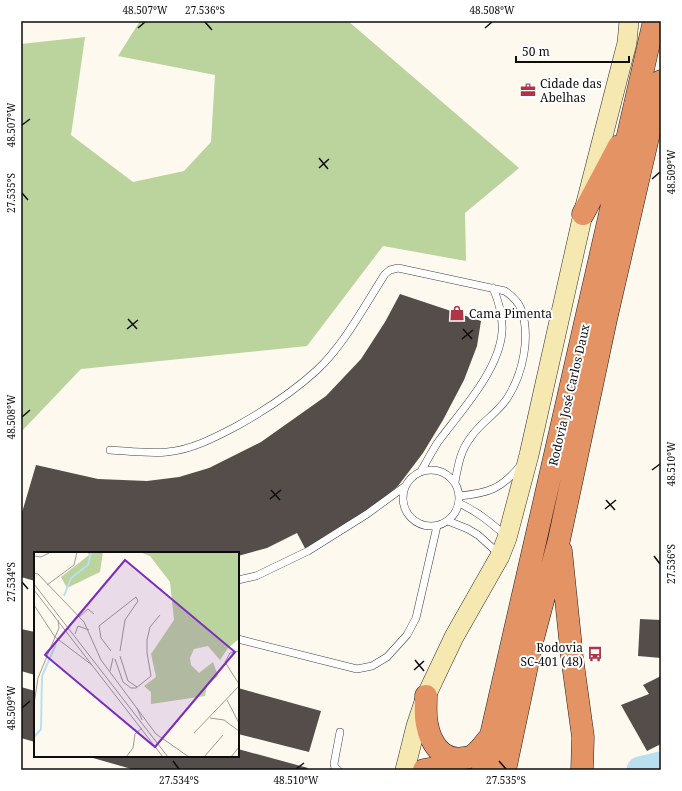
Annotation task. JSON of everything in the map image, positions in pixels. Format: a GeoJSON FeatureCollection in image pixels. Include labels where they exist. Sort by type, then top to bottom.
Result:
{"type":"FeatureCollection","features":[{"type":"Feature","properties":{"kind":"highway","name":"Rodovia José Carlos Daux"},"geometry":{"type":"LineString","coordinates":[[505,770],[532,642],[559,540],[648,125],[654,21]]}},
{"type":"Feature","properties":{"kind":"highway","name":"Rodovia José Carlos Daux"},"geometry":{"type":"LineString","coordinates":[[483,770],[489,738],[521,606],[661,80]]}},
{"type":"Feature","properties":{"kind":"highway"},"geometry":{"type":"LineString","coordinates":[[582,214],[648,125]]}},
{"type":"Feature","properties":{"kind":"highway"},"geometry":{"type":"LineString","coordinates":[[559,540],[583,737],[582,770]]}},
{"type":"Feature","properties":{"kind":"highway"},"geometry":{"type":"LineString","coordinates":[[426,696],[427,722],[430,737],[436,747],[445,756],[461,759],[471,756],[489,738]]}},
{"type":"Feature","properties":{"kind":"highway"},"geometry":{"type":"LineString","coordinates":[[416,726],[420,747],[425,754],[434,762],[449,770]]}},
{"type":"Feature","properties":{"kind":"highway"},"geometry":{"type":"LineString","coordinates":[[424,770],[435,768],[449,770]]}},
{"type":"Feature","properties":{"kind":"main road"},"geometry":{"type":"LineString","coordinates":[[405,770],[416,726],[426,696],[454,637],[500,556],[507,538],[529,455],[582,214],[627,43],[629,21]]}},
{"type":"Feature","properties":{"kind":"lane"},"geometry":{"type":"LineString","coordinates":[[110,450],[168,452],[192,447],[218,436],[260,413],[294,390],[318,370],[338,346],[385,274],[390,270],[398,268],[505,291],[515,299],[521,308],[524,320],[525,349],[522,367],[508,397],[471,436],[461,454],[455,482],[459,499],[453,516],[448,521],[436,526],[423,526],[407,514],[402,501],[404,487],[408,480],[414,475],[421,471],[436,470],[450,477],[455,482]]}},
{"type":"Feature","properties":{"kind":"lane"},"geometry":{"type":"LineString","coordinates":[[421,471],[438,443],[487,373],[498,348],[502,333],[502,316],[499,301],[493,288]]}},
{"type":"Feature","properties":{"kind":"lane"},"geometry":{"type":"LineString","coordinates":[[459,499],[491,490],[508,480],[529,455]]}},
{"type":"Feature","properties":{"kind":"lane"},"geometry":{"type":"LineString","coordinates":[[239,580],[256,576],[308,551],[367,514],[404,487]]}},
{"type":"Feature","properties":{"kind":"lane"},"geometry":{"type":"LineString","coordinates":[[459,499],[480,514],[507,538]]}},
{"type":"Feature","properties":{"kind":"lane"},"geometry":{"type":"LineString","coordinates":[[448,521],[468,529],[478,535],[500,556]]}},
{"type":"Feature","properties":{"kind":"lane"},"geometry":{"type":"LineString","coordinates":[[239,639],[357,668],[372,666],[387,657],[407,635],[416,618],[436,526]]}},
{"type":"Feature","properties":{"kind":"lane"},"geometry":{"type":"LineString","coordinates":[[338,770],[335,768],[334,764],[340,732]]}},
{"type":"Feature","properties":{"kind":"green space"},"geometry":{"type":"Polygon","coordinates":[[[140,21],[348,21],[519,168],[465,213],[466,261],[383,246],[307,346],[81,369],[21,432],[21,44],[85,37],[71,135],[133,182],[184,171],[211,142],[215,75],[118,56],[140,21]]]}},
{"type":"Feature","properties":{"kind":"building"},"geometry":{"type":"Polygon","coordinates":[[[400,294],[481,321],[477,346],[464,380],[443,420],[423,453],[398,486],[360,520],[308,554],[297,533],[267,548],[239,556],[239,552],[34,552],[34,581],[21,577],[21,516],[36,465],[98,479],[147,481],[179,477],[209,468],[261,442],[326,396],[361,359],[385,322],[400,294]]]}},
{"type":"Feature","properties":{"kind":"building"},"geometry":{"type":"Polygon","coordinates":[[[640,619],[661,620],[661,658],[638,656],[640,619]]]}},
{"type":"Feature","properties":{"kind":"building"},"geometry":{"type":"Polygon","coordinates":[[[21,629],[34,632],[34,675],[21,671],[21,629]]]}},
{"type":"Feature","properties":{"kind":"building"},"geometry":{"type":"Polygon","coordinates":[[[661,676],[661,744],[647,751],[621,705],[649,694],[643,685],[661,676]]]}},
{"type":"Feature","properties":{"kind":"building"},"geometry":{"type":"Polygon","coordinates":[[[21,687],[34,691],[34,742],[21,738],[21,687]]]}},
{"type":"Feature","properties":{"kind":"building"},"geometry":{"type":"Polygon","coordinates":[[[239,688],[321,711],[309,752],[239,734],[239,688]]]}},
{"type":"Feature","properties":{"kind":"building"},"geometry":{"type":"Polygon","coordinates":[[[239,749],[308,768],[307,770],[135,770],[90,757],[239,757],[239,749]]]}},
{"type":"Feature","properties":{"kind":"waterway"},"geometry":{"type":"LineString","coordinates":[[640,770],[661,765]]}},
{"type":"Feature","properties":{"kind":"place","name":"Cidade das Abelhas"},"geometry":{"type":"Point","coordinates":[528,90]}},
{"type":"Feature","properties":{"kind":"place","name":"Cama Pimenta"},"geometry":{"type":"Point","coordinates":[457,313]}},
{"type":"Feature","properties":{"kind":"place","name":"Rodovia SC-401 (48)"},"geometry":{"type":"Point","coordinates":[595,654]}}]}
